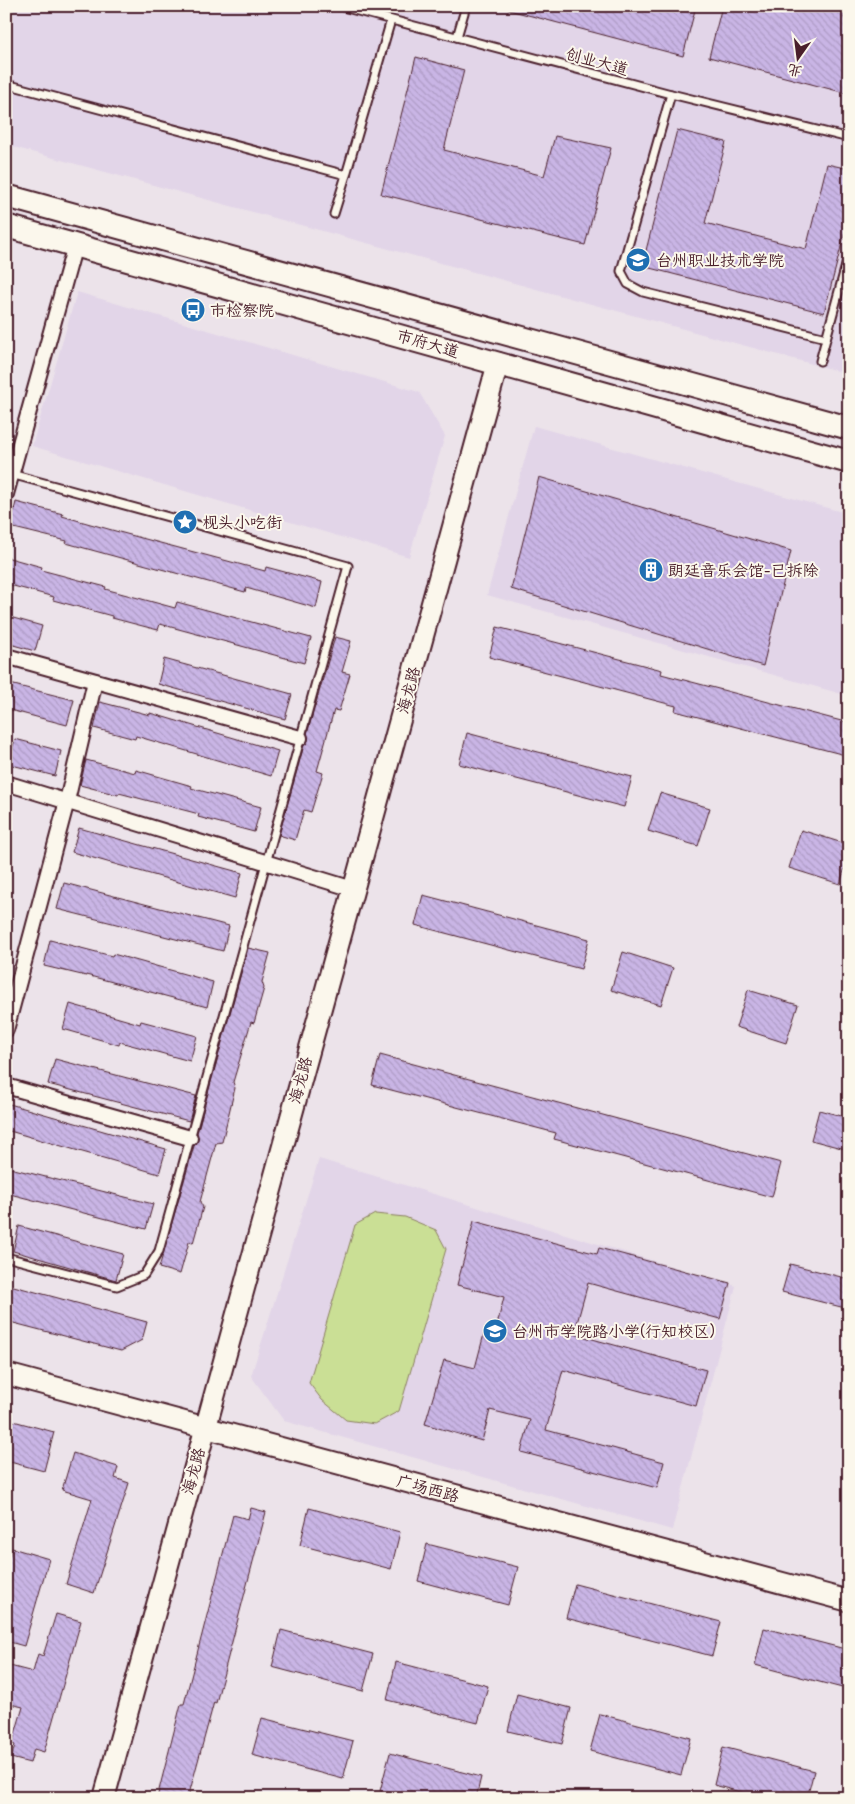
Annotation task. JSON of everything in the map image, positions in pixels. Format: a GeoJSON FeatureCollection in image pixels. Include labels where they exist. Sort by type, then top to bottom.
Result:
{"type":"FeatureCollection","features":[{"type":"Feature","properties":{"kind":"main road","name":"市府大道"},"geometry":{"type":"LineString","coordinates":[[6,196],[849,428]]}},
{"type":"Feature","properties":{"kind":"main road","name":"市府大道"},"geometry":{"type":"LineString","coordinates":[[6,226],[849,462]]}},
{"type":"Feature","properties":{"kind":"street"},"geometry":{"type":"LineString","coordinates":[[6,494],[9,473],[75,245]]}},
{"type":"Feature","properties":{"kind":"street","name":"海龙路"},"geometry":{"type":"LineString","coordinates":[[104,1798],[204,1427],[498,363]]}},
{"type":"Feature","properties":{"kind":"street"},"geometry":{"type":"LineString","coordinates":[[6,656],[300,738]]}},
{"type":"Feature","properties":{"kind":"street"},"geometry":{"type":"LineString","coordinates":[[6,1030],[67,801],[95,681]]}},
{"type":"Feature","properties":{"kind":"street"},"geometry":{"type":"LineString","coordinates":[[6,784],[353,889]]}},
{"type":"Feature","properties":{"kind":"street"},"geometry":{"type":"LineString","coordinates":[[6,1086],[190,1138]]}},
{"type":"Feature","properties":{"kind":"street","name":"广场西路"},"geometry":{"type":"LineString","coordinates":[[6,1374],[849,1601]]}},
{"type":"Feature","properties":{"kind":"lane","name":"创业大道"},"geometry":{"type":"LineString","coordinates":[[339,6],[671,94],[849,138]]}},
{"type":"Feature","properties":{"kind":"lane"},"geometry":{"type":"LineString","coordinates":[[457,37],[466,6]]}},
{"type":"Feature","properties":{"kind":"lane"},"geometry":{"type":"LineString","coordinates":[[334,214],[390,20]]}},
{"type":"Feature","properties":{"kind":"lane"},"geometry":{"type":"LineString","coordinates":[[6,84],[346,175]]}},
{"type":"Feature","properties":{"kind":"lane"},"geometry":{"type":"LineString","coordinates":[[671,94],[621,270],[628,284],[643,292],[826,338]]}},
{"type":"Feature","properties":{"kind":"lane"},"geometry":{"type":"LineString","coordinates":[[820,361],[849,254]]}},
{"type":"Feature","properties":{"kind":"lane"},"geometry":{"type":"LineString","coordinates":[[6,1257],[117,1286],[144,1275],[159,1251],[348,566],[9,473]]}},
{"type":"Feature","properties":{"kind":"shaded area","name":"台州职业技术学院"},"geometry":{"type":"Polygon","coordinates":[[[6,6],[849,6],[849,374],[6,145],[6,6]]]}},
{"type":"Feature","properties":{"kind":"shaded area"},"geometry":{"type":"Polygon","coordinates":[[[77,292],[419,392],[445,436],[409,557],[32,446],[77,292]]]}},
{"type":"Feature","properties":{"kind":"shaded area"},"geometry":{"type":"Polygon","coordinates":[[[534,426],[849,514],[849,696],[487,595],[534,426]]]}},
{"type":"Feature","properties":{"kind":"shaded area","name":"台州市学院路小学(行知校区)"},"geometry":{"type":"Polygon","coordinates":[[[319,1159],[736,1286],[672,1530],[284,1421],[251,1376],[319,1159]]]}},
{"type":"Feature","properties":{"kind":"green space"},"geometry":{"type":"Polygon","coordinates":[[[375,1214],[405,1217],[436,1230],[446,1249],[399,1411],[375,1424],[346,1420],[322,1400],[309,1383],[355,1225],[375,1214]]]}},
{"type":"Feature","properties":{"kind":"building"},"geometry":{"type":"Polygon","coordinates":[[[510,6],[696,6],[683,56],[509,10],[510,6]]]}},
{"type":"Feature","properties":{"kind":"building"},"geometry":{"type":"Polygon","coordinates":[[[722,6],[847,6],[844,18],[849,20],[849,94],[709,57],[722,6]]]}},
{"type":"Feature","properties":{"kind":"building"},"geometry":{"type":"Polygon","coordinates":[[[416,57],[464,70],[444,150],[544,176],[555,136],[611,148],[585,245],[381,194],[416,57]]]}},
{"type":"Feature","properties":{"kind":"building"},"geometry":{"type":"Polygon","coordinates":[[[677,130],[726,142],[705,223],[806,249],[827,164],[849,169],[849,216],[824,313],[642,266],[677,130]]]}},
{"type":"Feature","properties":{"kind":"building","name":"朗廷音乐会馆-已拆除"},"geometry":{"type":"Polygon","coordinates":[[[539,477],[791,551],[763,666],[511,589],[539,477]]]}},
{"type":"Feature","properties":{"kind":"building"},"geometry":{"type":"Polygon","coordinates":[[[16,502],[265,571],[266,567],[322,582],[316,608],[246,588],[245,592],[66,543],[67,541],[10,527],[16,502]]]}},
{"type":"Feature","properties":{"kind":"building"},"geometry":{"type":"Polygon","coordinates":[[[6,557],[42,567],[41,570],[175,608],[177,602],[311,638],[304,663],[160,624],[158,630],[112,618],[112,616],[53,600],[54,597],[6,584],[6,557]]]}},
{"type":"Feature","properties":{"kind":"building"},"geometry":{"type":"Polygon","coordinates":[[[6,616],[42,626],[35,651],[6,643],[6,616]]]}},
{"type":"Feature","properties":{"kind":"building"},"geometry":{"type":"Polygon","coordinates":[[[497,627],[662,670],[661,674],[849,723],[849,756],[675,711],[676,706],[489,657],[497,627]]]}},
{"type":"Feature","properties":{"kind":"building"},"geometry":{"type":"Polygon","coordinates":[[[335,637],[351,641],[342,672],[350,674],[339,711],[334,710],[317,771],[323,773],[311,812],[304,810],[295,840],[279,835],[304,745],[308,741],[307,734],[335,637]]]}},
{"type":"Feature","properties":{"kind":"building"},"geometry":{"type":"Polygon","coordinates":[[[164,659],[292,694],[285,719],[158,684],[164,659]]]}},
{"type":"Feature","properties":{"kind":"building"},"geometry":{"type":"Polygon","coordinates":[[[6,683],[74,700],[67,725],[6,709],[6,683]]]}},
{"type":"Feature","properties":{"kind":"building"},"geometry":{"type":"Polygon","coordinates":[[[100,702],[150,715],[150,713],[278,751],[271,776],[136,736],[135,739],[94,728],[100,702]]]}},
{"type":"Feature","properties":{"kind":"building"},"geometry":{"type":"Polygon","coordinates":[[[467,733],[632,777],[624,807],[459,764],[467,733]]]}},
{"type":"Feature","properties":{"kind":"building"},"geometry":{"type":"Polygon","coordinates":[[[15,739],[61,751],[55,776],[8,764],[15,739]]]}},
{"type":"Feature","properties":{"kind":"building"},"geometry":{"type":"Polygon","coordinates":[[[86,760],[135,773],[136,770],[192,786],[191,788],[261,807],[254,832],[198,817],[199,814],[80,785],[86,760]]]}},
{"type":"Feature","properties":{"kind":"building"},"geometry":{"type":"Polygon","coordinates":[[[660,793],[710,808],[698,846],[648,831],[660,793]]]}},
{"type":"Feature","properties":{"kind":"building"},"geometry":{"type":"Polygon","coordinates":[[[79,828],[242,873],[235,898],[72,852],[79,828]]]}},
{"type":"Feature","properties":{"kind":"building"},"geometry":{"type":"Polygon","coordinates":[[[801,830],[849,845],[849,854],[840,884],[789,868],[801,830]]]}},
{"type":"Feature","properties":{"kind":"building"},"geometry":{"type":"Polygon","coordinates":[[[64,883],[229,926],[223,951],[57,909],[64,883]]]}},
{"type":"Feature","properties":{"kind":"building"},"geometry":{"type":"Polygon","coordinates":[[[423,895],[589,939],[581,969],[415,925],[423,895]]]}},
{"type":"Feature","properties":{"kind":"building"},"geometry":{"type":"Polygon","coordinates":[[[50,940],[112,956],[113,954],[213,982],[207,1007],[86,975],[44,966],[50,940]]]}},
{"type":"Feature","properties":{"kind":"building"},"geometry":{"type":"Polygon","coordinates":[[[248,948],[270,953],[262,982],[264,988],[254,1023],[251,1022],[233,1082],[235,1088],[222,1142],[216,1143],[200,1202],[203,1207],[193,1243],[189,1242],[180,1274],[159,1268],[194,1146],[198,1140],[197,1133],[248,948]]]}},
{"type":"Feature","properties":{"kind":"building"},"geometry":{"type":"Polygon","coordinates":[[[623,952],[673,968],[661,1005],[611,990],[623,952]]]}},
{"type":"Feature","properties":{"kind":"building"},"geometry":{"type":"Polygon","coordinates":[[[748,990],[798,1005],[786,1043],[736,1027],[748,990]]]}},
{"type":"Feature","properties":{"kind":"building"},"geometry":{"type":"Polygon","coordinates":[[[70,1004],[140,1024],[141,1021],[197,1036],[190,1061],[120,1042],[119,1045],[63,1029],[70,1004]]]}},
{"type":"Feature","properties":{"kind":"building"},"geometry":{"type":"Polygon","coordinates":[[[380,1055],[781,1163],[772,1197],[554,1139],[556,1133],[372,1085],[380,1055]]]}},
{"type":"Feature","properties":{"kind":"building"},"geometry":{"type":"Polygon","coordinates":[[[55,1059],[196,1096],[189,1121],[48,1084],[55,1059]]]}},
{"type":"Feature","properties":{"kind":"building"},"geometry":{"type":"Polygon","coordinates":[[[6,1103],[166,1149],[159,1174],[6,1130],[6,1103]]]}},
{"type":"Feature","properties":{"kind":"building"},"geometry":{"type":"Polygon","coordinates":[[[819,1110],[849,1118],[849,1150],[811,1140],[819,1110]]]}},
{"type":"Feature","properties":{"kind":"building"},"geometry":{"type":"Polygon","coordinates":[[[6,1167],[153,1204],[146,1229],[6,1193],[6,1167]]]}},
{"type":"Feature","properties":{"kind":"building"},"geometry":{"type":"Polygon","coordinates":[[[474,1221],[597,1254],[599,1248],[730,1283],[720,1319],[588,1283],[574,1334],[706,1370],[696,1406],[563,1370],[546,1430],[664,1462],[657,1488],[521,1452],[530,1420],[490,1410],[482,1441],[425,1424],[444,1360],[475,1368],[484,1334],[494,1337],[504,1297],[457,1285],[474,1221]]]}},
{"type":"Feature","properties":{"kind":"building"},"geometry":{"type":"Polygon","coordinates":[[[19,1226],[123,1254],[116,1280],[13,1251],[19,1226]]]}},
{"type":"Feature","properties":{"kind":"building"},"geometry":{"type":"Polygon","coordinates":[[[790,1264],[849,1279],[849,1309],[782,1292],[790,1264]]]}},
{"type":"Feature","properties":{"kind":"building"},"geometry":{"type":"Polygon","coordinates":[[[6,1284],[147,1322],[142,1340],[121,1351],[6,1321],[6,1284]]]}},
{"type":"Feature","properties":{"kind":"building"},"geometry":{"type":"Polygon","coordinates":[[[6,1419],[54,1432],[44,1471],[6,1461],[6,1419]]]}},
{"type":"Feature","properties":{"kind":"building"},"geometry":{"type":"Polygon","coordinates":[[[73,1453],[118,1467],[115,1478],[129,1483],[94,1593],[66,1584],[92,1499],[62,1490],[73,1453]]]}},
{"type":"Feature","properties":{"kind":"building"},"geometry":{"type":"Polygon","coordinates":[[[251,1508],[266,1512],[216,1703],[214,1702],[188,1798],[157,1798],[181,1704],[184,1704],[233,1515],[248,1519],[251,1508]]]}},
{"type":"Feature","properties":{"kind":"building"},"geometry":{"type":"Polygon","coordinates":[[[309,1508],[400,1532],[391,1569],[300,1545],[309,1508]]]}},
{"type":"Feature","properties":{"kind":"building"},"geometry":{"type":"Polygon","coordinates":[[[427,1544],[518,1567],[508,1605],[418,1581],[427,1544]]]}},
{"type":"Feature","properties":{"kind":"building"},"geometry":{"type":"Polygon","coordinates":[[[12,1548],[49,1559],[24,1646],[6,1641],[6,1567],[12,1548]]]}},
{"type":"Feature","properties":{"kind":"building"},"geometry":{"type":"Polygon","coordinates":[[[575,1584],[721,1622],[712,1656],[566,1618],[575,1584]]]}},
{"type":"Feature","properties":{"kind":"building"},"geometry":{"type":"Polygon","coordinates":[[[56,1614],[81,1621],[44,1752],[34,1749],[30,1763],[11,1758],[15,1745],[12,1744],[23,1707],[6,1703],[6,1665],[33,1672],[38,1654],[43,1656],[56,1614]]]}},
{"type":"Feature","properties":{"kind":"building"},"geometry":{"type":"Polygon","coordinates":[[[764,1628],[849,1650],[849,1676],[846,1689],[755,1665],[764,1628]]]}},
{"type":"Feature","properties":{"kind":"building"},"geometry":{"type":"Polygon","coordinates":[[[281,1630],[373,1654],[363,1691],[272,1667],[281,1630]]]}},
{"type":"Feature","properties":{"kind":"building"},"geometry":{"type":"Polygon","coordinates":[[[396,1662],[488,1686],[478,1723],[387,1700],[396,1662]]]}},
{"type":"Feature","properties":{"kind":"building"},"geometry":{"type":"Polygon","coordinates":[[[517,1694],[571,1708],[562,1744],[508,1731],[517,1694]]]}},
{"type":"Feature","properties":{"kind":"building"},"geometry":{"type":"Polygon","coordinates":[[[600,1714],[691,1738],[681,1775],[590,1751],[600,1714]]]}},
{"type":"Feature","properties":{"kind":"building"},"geometry":{"type":"Polygon","coordinates":[[[262,1718],[353,1741],[343,1779],[252,1755],[262,1718]]]}},
{"type":"Feature","properties":{"kind":"building"},"geometry":{"type":"Polygon","coordinates":[[[723,1747],[814,1771],[807,1798],[763,1798],[714,1785],[723,1747]]]}},
{"type":"Feature","properties":{"kind":"building"},"geometry":{"type":"Polygon","coordinates":[[[390,1753],[481,1777],[476,1798],[407,1798],[380,1791],[390,1753]]]}},
{"type":"Feature","properties":{"kind":"place","name":"台州职业技术学院"},"geometry":{"type":"Point","coordinates":[638,260]}},
{"type":"Feature","properties":{"kind":"place","name":"市检察院"},"geometry":{"type":"Point","coordinates":[193,310]}},
{"type":"Feature","properties":{"kind":"place","name":"枧头小吃街"},"geometry":{"type":"Point","coordinates":[185,522]}},
{"type":"Feature","properties":{"kind":"place","name":"朗廷音乐会馆-已拆除"},"geometry":{"type":"Point","coordinates":[651,570]}},
{"type":"Feature","properties":{"kind":"place","name":"台州市学院路小学(行知校区)"},"geometry":{"type":"Point","coordinates":[495,1331]}}]}
